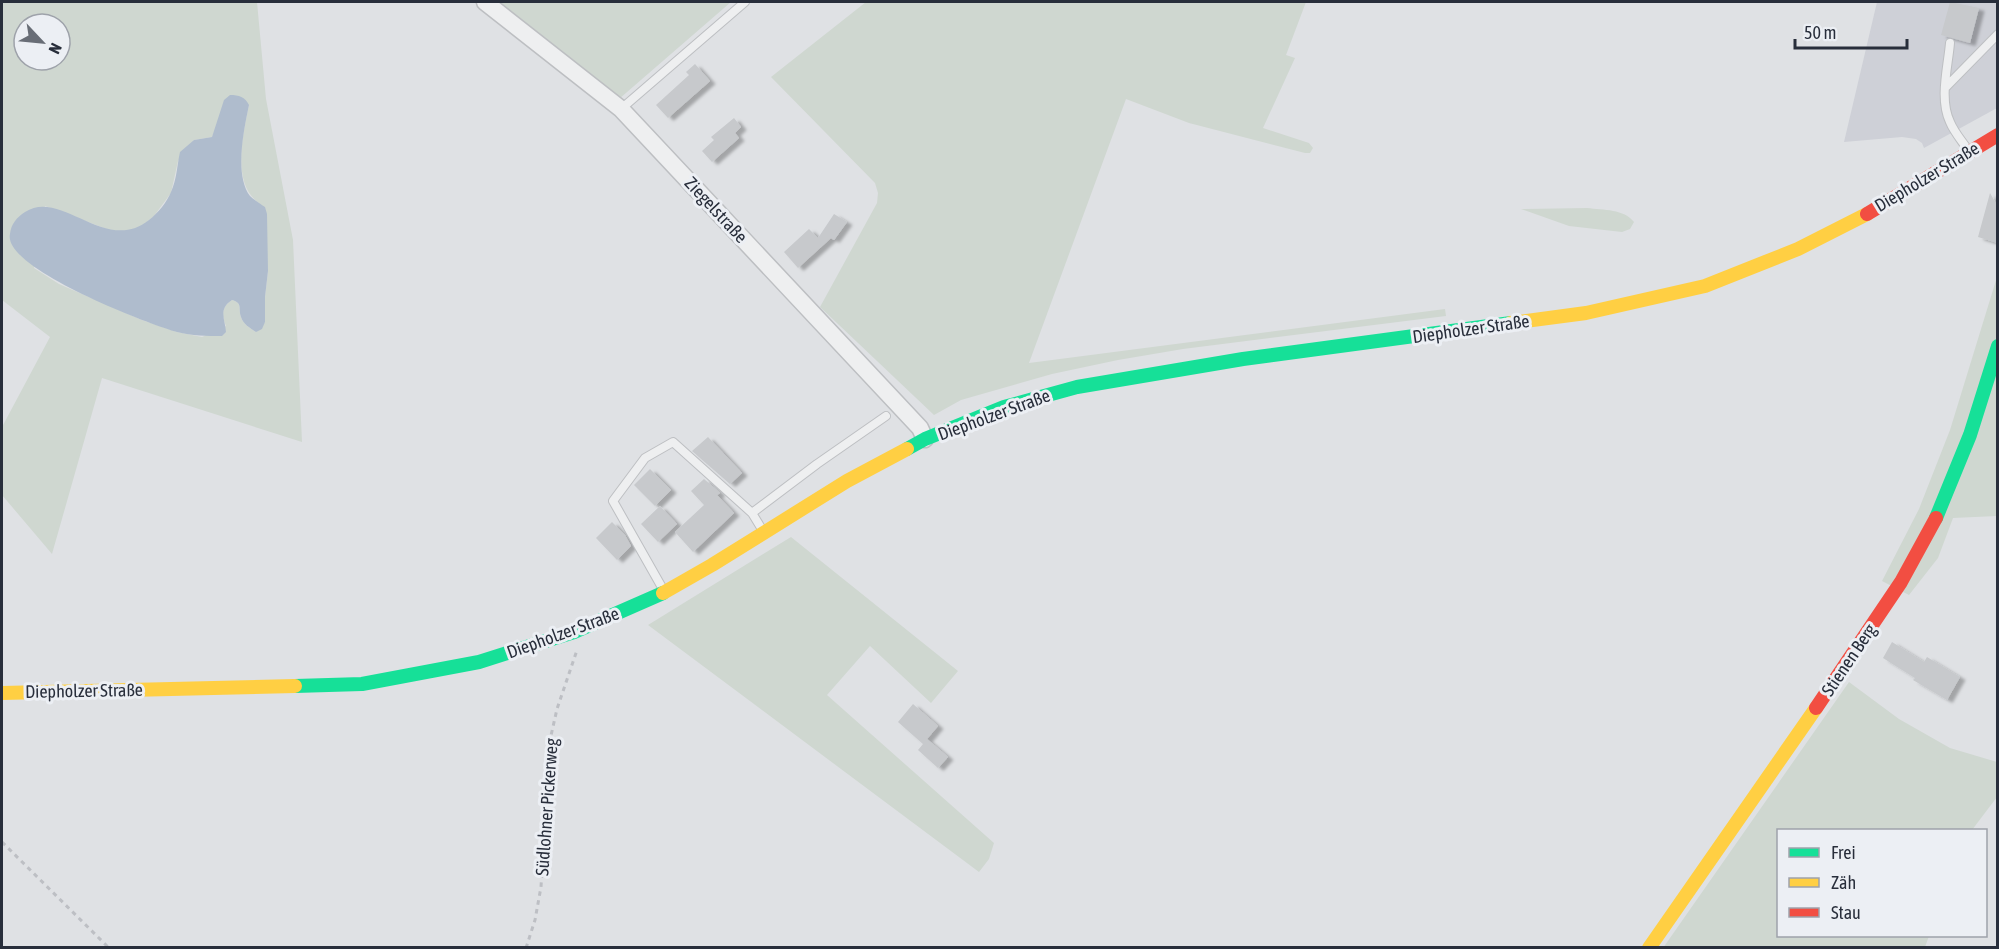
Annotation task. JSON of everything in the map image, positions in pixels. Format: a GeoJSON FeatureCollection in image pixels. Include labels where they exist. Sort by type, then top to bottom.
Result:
{"type":"FeatureCollection","features":[{"type":"Feature","properties":{"kind":"main road","name":"Diepholzer Straße"},"geometry":{"type":"LineString","coordinates":[[2,693],[362,684],[478,662],[574,632],[664,592],[712,565],[847,481],[925,439],[1004,407],[1077,387],[1243,359],[1586,314],[1705,286],[1798,249],[1884,205],[1998,135]]}},
{"type":"Feature","properties":{"kind":"main road","name":"Stienen Berg"},"geometry":{"type":"LineString","coordinates":[[1649,948],[1896,589],[1933,524],[1950,487],[1998,346]]}},
{"type":"Feature","properties":{"kind":"street","name":"Ziegelstraße"},"geometry":{"type":"LineString","coordinates":[[485,2],[621,109],[920,428],[925,439]]}},
{"type":"Feature","properties":{"kind":"lane"},"geometry":{"type":"LineString","coordinates":[[621,109],[745,2]]}},
{"type":"Feature","properties":{"kind":"lane"},"geometry":{"type":"LineString","coordinates":[[1945,89],[1998,34]]}},
{"type":"Feature","properties":{"kind":"lane"},"geometry":{"type":"LineString","coordinates":[[1950,43],[1945,106],[1950,122],[1970,152]]}},
{"type":"Feature","properties":{"kind":"lane"},"geometry":{"type":"LineString","coordinates":[[752,513],[886,416]]}},
{"type":"Feature","properties":{"kind":"lane"},"geometry":{"type":"LineString","coordinates":[[664,592],[613,501],[645,458],[673,442],[752,513],[764,532]]}},
{"type":"Feature","properties":{"kind":"path","name":"Südlohner Pickerweg"},"geometry":{"type":"LineString","coordinates":[[526,948],[535,920],[541,887],[550,740],[557,709],[577,651],[574,632]]}},
{"type":"Feature","properties":{"kind":"path"},"geometry":{"type":"LineString","coordinates":[[2,842],[109,948]]}},
{"type":"Feature","properties":{"kind":"shaded area"},"geometry":{"type":"Polygon","coordinates":[[[2,2],[257,2],[266,99],[293,240],[302,442],[102,378],[52,554],[2,495],[2,427],[50,337],[2,300],[2,2]],[[249,105],[216,129],[212,137],[194,140],[178,161],[171,193],[154,216],[142,226],[126,232],[112,231],[45,206],[34,268],[59,284],[142,320],[177,332],[202,337],[226,326],[223,311],[232,300],[239,304],[243,322],[256,332],[265,322],[268,271],[259,203],[250,195],[242,171],[244,130],[249,105]]]}},
{"type":"Feature","properties":{"kind":"shaded area"},"geometry":{"type":"Polygon","coordinates":[[[497,2],[731,2],[619,99],[497,2]]]}},
{"type":"Feature","properties":{"kind":"shaded area"},"geometry":{"type":"Polygon","coordinates":[[[866,2],[1306,2],[1286,55],[1295,58],[1263,128],[1309,143],[1313,148],[1310,153],[1189,123],[1126,99],[1029,363],[1445,309],[1446,316],[1183,349],[1118,360],[1052,374],[961,400],[934,415],[820,307],[877,203],[878,193],[875,183],[771,77],[866,2]]]}},
{"type":"Feature","properties":{"kind":"shaded area"},"geometry":{"type":"Polygon","coordinates":[[[1877,2],[1997,2],[1997,108],[1924,148],[1922,143],[1916,139],[1902,137],[1844,142],[1877,2]]]}},
{"type":"Feature","properties":{"kind":"shaded area"},"geometry":{"type":"Polygon","coordinates":[[[1587,208],[1619,212],[1634,222],[1630,229],[1622,232],[1569,226],[1521,209],[1587,208]]]}},
{"type":"Feature","properties":{"kind":"shaded area"},"geometry":{"type":"Polygon","coordinates":[[[1997,277],[1997,516],[1953,518],[1938,558],[1909,595],[1882,581],[1919,509],[1950,430],[1997,277]]]}},
{"type":"Feature","properties":{"kind":"shaded area"},"geometry":{"type":"Polygon","coordinates":[[[791,537],[958,671],[931,703],[870,646],[827,695],[994,843],[989,859],[979,872],[648,625],[791,537]]]}},
{"type":"Feature","properties":{"kind":"shaded area"},"geometry":{"type":"Polygon","coordinates":[[[1849,682],[1899,719],[1950,748],[1997,762],[1997,797],[1973,829],[1777,829],[1777,937],[1929,937],[1925,947],[1663,948],[1849,682]]]}},
{"type":"Feature","properties":{"kind":"water"},"geometry":{"type":"Polygon","coordinates":[[[230,95],[241,97],[249,105],[242,152],[242,176],[250,196],[265,207],[267,214],[268,271],[265,322],[262,329],[256,332],[245,324],[241,317],[239,304],[232,300],[225,307],[226,332],[222,336],[188,334],[161,327],[80,293],[52,278],[29,263],[14,248],[10,234],[13,224],[25,212],[39,207],[54,208],[100,227],[117,230],[133,229],[149,220],[169,196],[175,182],[180,152],[194,140],[212,137],[224,100],[230,95]]]}},
{"type":"Feature","properties":{"kind":"building"},"geometry":{"type":"Polygon","coordinates":[[[1950,2],[1979,8],[1970,43],[1941,35],[1950,2]]]}},
{"type":"Feature","properties":{"kind":"building"},"geometry":{"type":"Polygon","coordinates":[[[695,64],[710,81],[668,118],[656,105],[689,75],[686,72],[695,64]]]}},
{"type":"Feature","properties":{"kind":"building"},"geometry":{"type":"Polygon","coordinates":[[[734,118],[741,127],[735,133],[739,138],[712,162],[702,151],[714,140],[711,137],[734,118]]]}},
{"type":"Feature","properties":{"kind":"building"},"geometry":{"type":"Polygon","coordinates":[[[1990,193],[1998,207],[1998,243],[1978,237],[1990,193]]]}},
{"type":"Feature","properties":{"kind":"building"},"geometry":{"type":"Polygon","coordinates":[[[834,214],[847,222],[834,240],[831,238],[798,268],[784,252],[809,229],[818,238],[834,214]]]}},
{"type":"Feature","properties":{"kind":"building"},"geometry":{"type":"Polygon","coordinates":[[[708,437],[742,473],[730,484],[692,451],[708,437]]]}},
{"type":"Feature","properties":{"kind":"building"},"geometry":{"type":"Polygon","coordinates":[[[650,469],[671,490],[655,506],[634,485],[650,469]]]}},
{"type":"Feature","properties":{"kind":"building"},"geometry":{"type":"Polygon","coordinates":[[[704,479],[720,493],[717,495],[734,513],[693,552],[675,532],[704,505],[691,491],[704,479]]]}},
{"type":"Feature","properties":{"kind":"building"},"geometry":{"type":"Polygon","coordinates":[[[660,506],[677,524],[658,542],[641,524],[660,506]]]}},
{"type":"Feature","properties":{"kind":"building"},"geometry":{"type":"Polygon","coordinates":[[[612,522],[625,535],[631,546],[617,560],[596,538],[612,522]]]}},
{"type":"Feature","properties":{"kind":"building"},"geometry":{"type":"Polygon","coordinates":[[[1892,642],[1924,662],[1927,657],[1960,677],[1947,700],[1913,680],[1915,678],[1883,658],[1892,642]]]}},
{"type":"Feature","properties":{"kind":"building"},"geometry":{"type":"Polygon","coordinates":[[[913,704],[938,726],[927,739],[948,757],[938,768],[918,750],[923,744],[898,722],[913,704]]]}},
{"type":"Feature","properties":{"kind":"traffic: fast"},"geometry":{"type":"LineString","coordinates":[[907,449],[925,439],[1004,407],[1077,387],[1243,359],[1511,323]]}},
{"type":"Feature","properties":{"kind":"traffic: fast"},"geometry":{"type":"LineString","coordinates":[[1936,518],[1970,435],[1998,346]]}},
{"type":"Feature","properties":{"kind":"traffic: fast"},"geometry":{"type":"LineString","coordinates":[[295,686],[362,684],[479,662],[574,632],[663,593]]}},
{"type":"Feature","properties":{"kind":"traffic: slow"},"geometry":{"type":"LineString","coordinates":[[1511,323],[1586,313],[1705,286],[1798,249],[1867,214]]}},
{"type":"Feature","properties":{"kind":"traffic: slow"},"geometry":{"type":"LineString","coordinates":[[663,593],[847,481],[907,449]]}},
{"type":"Feature","properties":{"kind":"traffic: slow"},"geometry":{"type":"LineString","coordinates":[[2,693],[295,686]]}},
{"type":"Feature","properties":{"kind":"traffic: slow"},"geometry":{"type":"LineString","coordinates":[[1649,948],[1816,708]]}},
{"type":"Feature","properties":{"kind":"traffic: jam"},"geometry":{"type":"LineString","coordinates":[[1867,214],[1998,135]]}},
{"type":"Feature","properties":{"kind":"traffic: jam"},"geometry":{"type":"LineString","coordinates":[[1816,708],[1901,582],[1936,518]]}}]}
